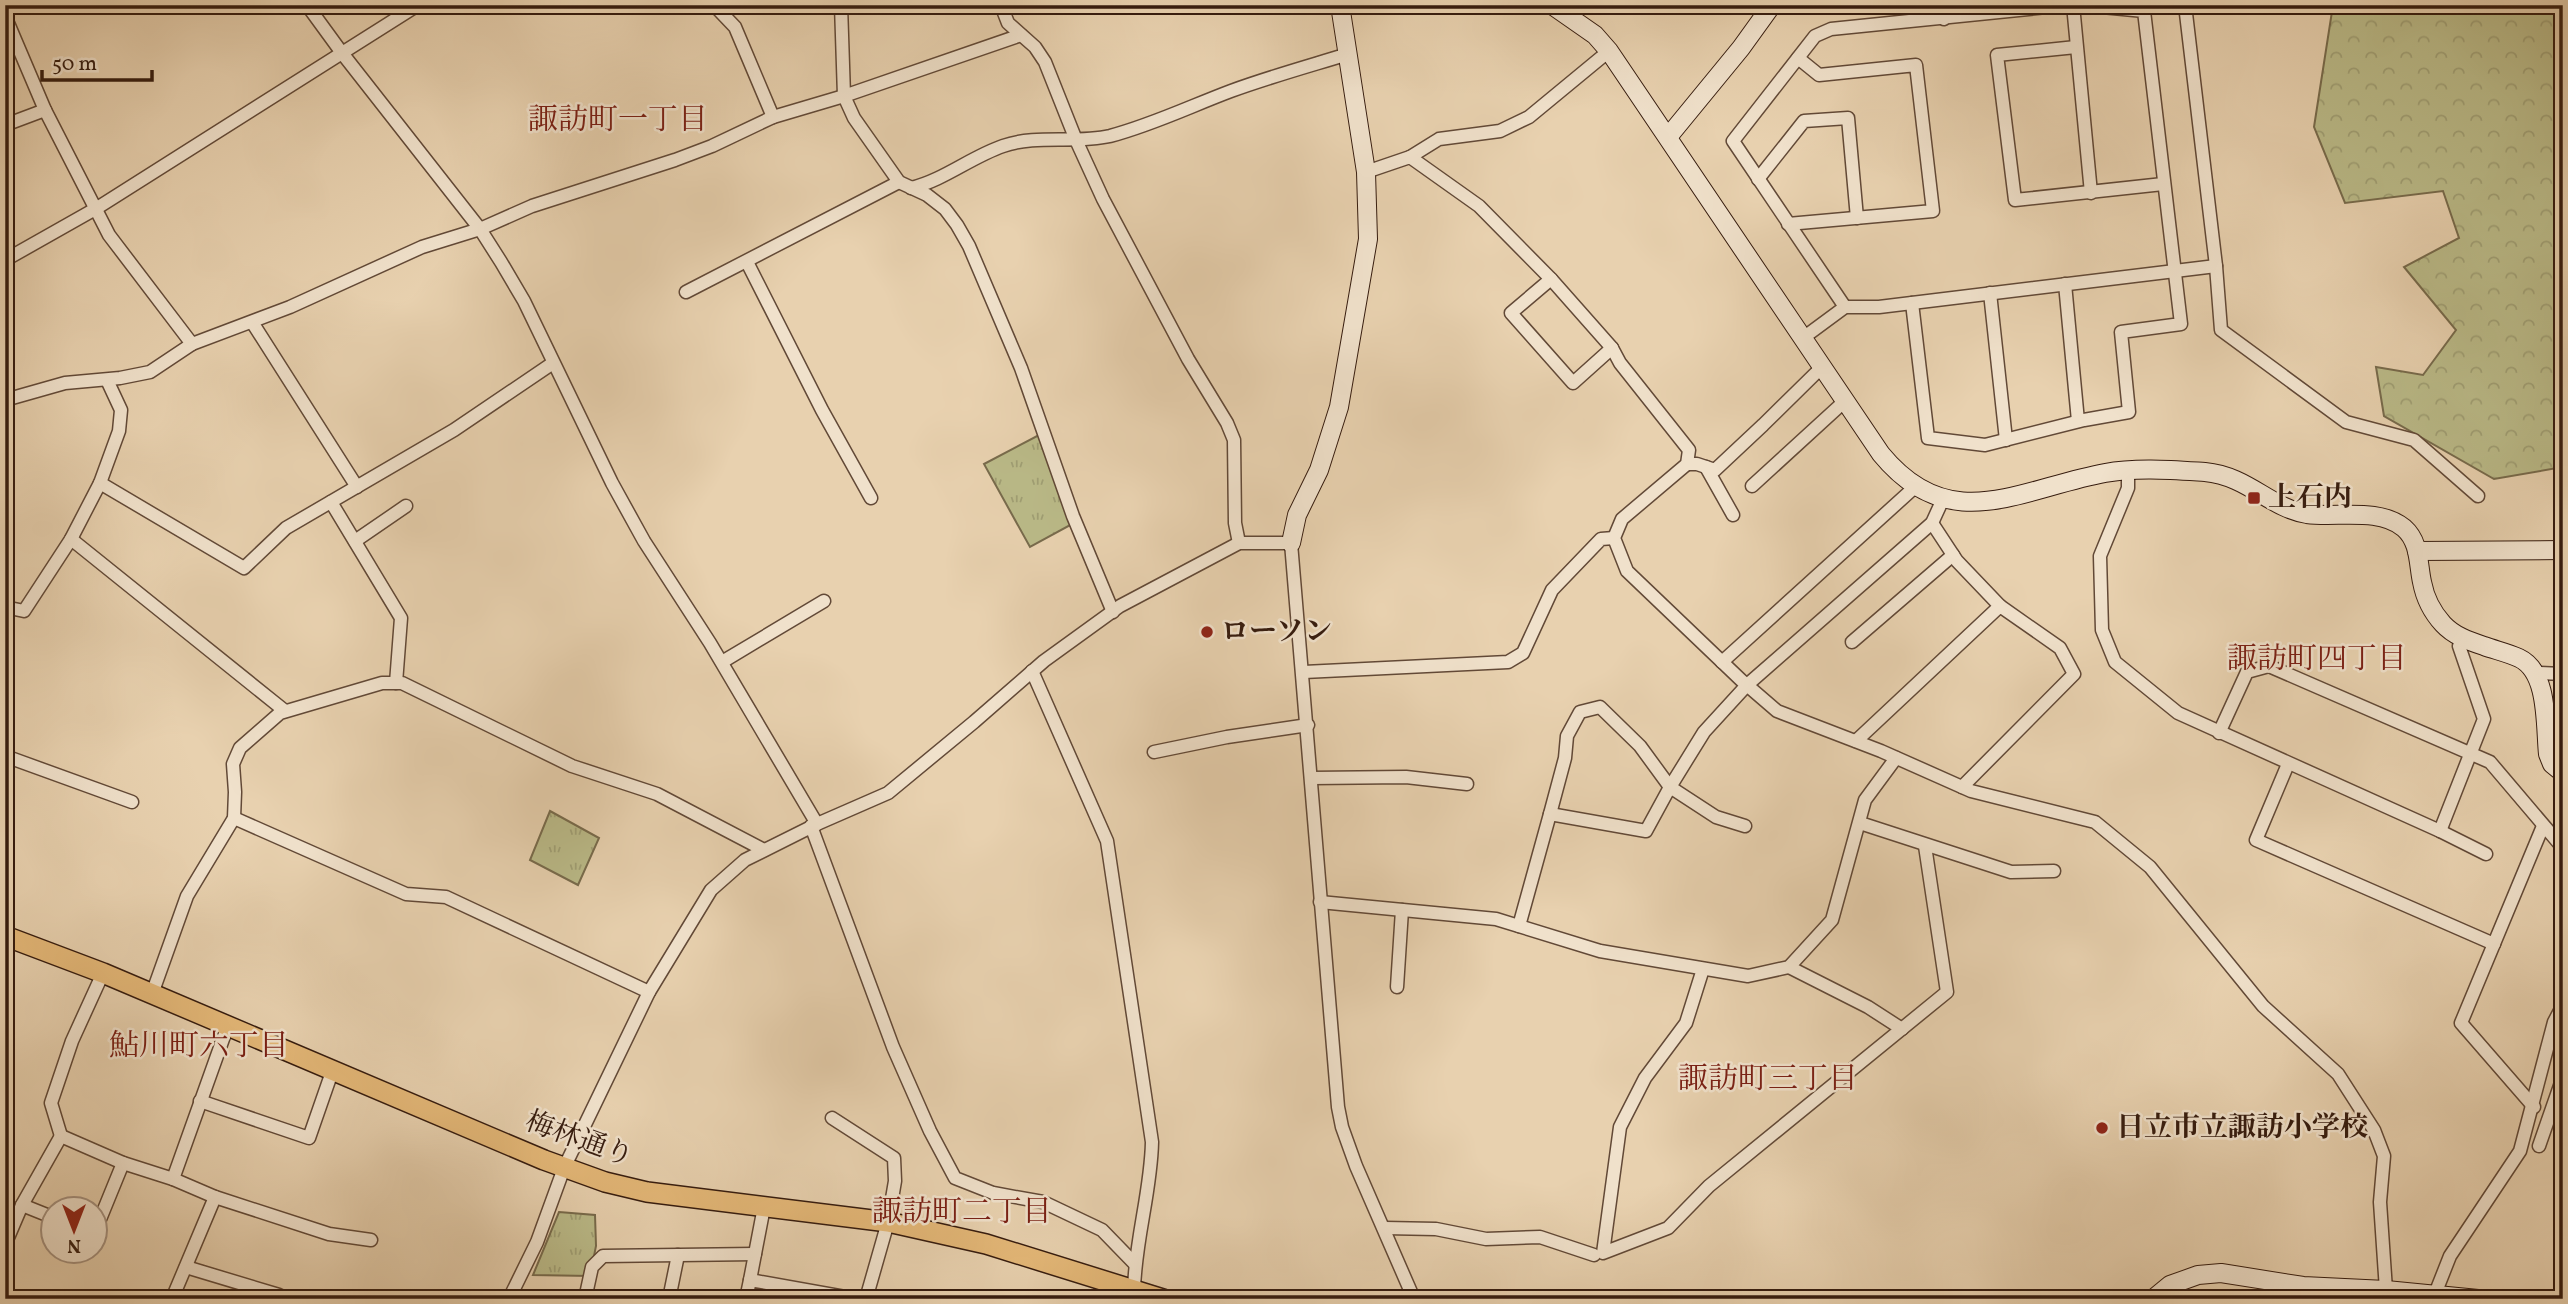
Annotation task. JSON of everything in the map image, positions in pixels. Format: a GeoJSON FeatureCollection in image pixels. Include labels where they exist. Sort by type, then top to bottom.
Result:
{"type":"FeatureCollection","features":[{"type":"Feature","properties":{"kind":"main road","name":"梅林通り"},"geometry":{"type":"LineString","coordinates":[[5,936],[103,973],[564,1168],[605,1182],[647,1192],[888,1222],[986,1244],[1163,1299]]}},
{"type":"Feature","properties":{"kind":"street"},"geometry":{"type":"LineString","coordinates":[[307,5],[480,229],[524,301],[552,363],[644,541],[722,662],[814,825],[893,1047],[930,1131],[956,1178],[993,1193],[1043,1202],[1102,1230],[1135,1264]]}},
{"type":"Feature","properties":{"kind":"street"},"geometry":{"type":"LineString","coordinates":[[5,260],[97,208],[418,5]]}},
{"type":"Feature","properties":{"kind":"street"},"geometry":{"type":"LineString","coordinates":[[714,5],[735,27],[773,117]]}},
{"type":"Feature","properties":{"kind":"street"},"geometry":{"type":"LineString","coordinates":[[841,5],[844,96],[854,118],[904,186],[927,195],[945,209],[968,246],[1021,368],[1073,516],[1113,612]]}},
{"type":"Feature","properties":{"kind":"street"},"geometry":{"type":"LineString","coordinates":[[1001,5],[1008,23],[1035,47],[1045,62],[1103,199],[1188,359],[1227,423],[1234,440],[1239,543]]}},
{"type":"Feature","properties":{"kind":"street"},"geometry":{"type":"LineString","coordinates":[[1340,5],[1366,172],[1368,239],[1339,407],[1319,470],[1295,522],[1291,543],[1304,672],[1338,1107],[1356,1166],[1414,1299]]}},
{"type":"Feature","properties":{"kind":"street"},"geometry":{"type":"LineString","coordinates":[[1552,5],[1595,35],[1609,51],[1881,454],[1916,486],[1943,499],[1983,502],[2082,477],[2128,471],[2218,474],[2243,482],[2298,512],[2374,516],[2393,521],[2413,539],[2422,582],[2432,611],[2444,626],[2462,639],[2520,658],[2537,673],[2542,692],[2548,754],[2552,764],[2563,773]]}},
{"type":"Feature","properties":{"kind":"street"},"geometry":{"type":"LineString","coordinates":[[1668,138],[1772,5]]}},
{"type":"Feature","properties":{"kind":"street"},"geometry":{"type":"LineString","coordinates":[[1942,5],[1944,19]]}},
{"type":"Feature","properties":{"kind":"street"},"geometry":{"type":"LineString","coordinates":[[1845,307],[1733,141],[1815,36],[1831,29],[2067,5]]}},
{"type":"Feature","properties":{"kind":"street"},"geometry":{"type":"LineString","coordinates":[[2073,5],[2091,193]]}},
{"type":"Feature","properties":{"kind":"street"},"geometry":{"type":"LineString","coordinates":[[1912,303],[1928,438],[1985,445],[2078,421],[2129,412],[2122,332],[2181,324],[2144,11],[2081,5]]}},
{"type":"Feature","properties":{"kind":"street"},"geometry":{"type":"LineString","coordinates":[[2185,5],[2221,330],[2346,422],[2414,440],[2478,496]]}},
{"type":"Feature","properties":{"kind":"street"},"geometry":{"type":"LineString","coordinates":[[5,16],[45,110],[109,235],[192,344]]}},
{"type":"Feature","properties":{"kind":"street"},"geometry":{"type":"LineString","coordinates":[[5,400],[65,383],[107,380],[150,372],[192,344],[252,322],[422,247],[480,229],[533,206],[629,177],[712,146],[773,117],[844,96],[1021,35]]}},
{"type":"Feature","properties":{"kind":"street"},"geometry":{"type":"LineString","coordinates":[[2076,47],[1997,55],[2015,201],[2163,184]]}},
{"type":"Feature","properties":{"kind":"street"},"geometry":{"type":"LineString","coordinates":[[1366,172],[1410,157],[1439,139],[1500,131],[1529,117],[1609,51]]}},
{"type":"Feature","properties":{"kind":"street"},"geometry":{"type":"LineString","coordinates":[[686,292],[904,186],[928,184],[1004,146],[1031,141],[1108,136],[1147,124],[1231,91],[1348,54]]}},
{"type":"Feature","properties":{"kind":"street"},"geometry":{"type":"LineString","coordinates":[[1788,224],[1933,211],[1916,65],[1819,75],[1798,58]]}},
{"type":"Feature","properties":{"kind":"street"},"geometry":{"type":"LineString","coordinates":[[5,125],[45,110]]}},
{"type":"Feature","properties":{"kind":"street"},"geometry":{"type":"LineString","coordinates":[[1758,179],[1804,121],[1848,118],[1857,218]]}},
{"type":"Feature","properties":{"kind":"street"},"geometry":{"type":"LineString","coordinates":[[1410,157],[1479,206],[1551,279],[1612,348],[1620,363],[1689,450],[1687,464]]}},
{"type":"Feature","properties":{"kind":"street"},"geometry":{"type":"LineString","coordinates":[[747,262],[822,410],[871,498]]}},
{"type":"Feature","properties":{"kind":"street"},"geometry":{"type":"LineString","coordinates":[[1803,338],[1845,307],[1912,303],[2216,267]]}},
{"type":"Feature","properties":{"kind":"street"},"geometry":{"type":"LineString","coordinates":[[1551,279],[1511,313],[1573,383],[1612,348]]}},
{"type":"Feature","properties":{"kind":"street"},"geometry":{"type":"LineString","coordinates":[[2066,284],[2078,421]]}},
{"type":"Feature","properties":{"kind":"street"},"geometry":{"type":"LineString","coordinates":[[1990,293],[2006,440]]}},
{"type":"Feature","properties":{"kind":"street"},"geometry":{"type":"LineString","coordinates":[[252,322],[357,487]]}},
{"type":"Feature","properties":{"kind":"street"},"geometry":{"type":"LineString","coordinates":[[100,483],[244,568],[286,528],[454,430],[552,363]]}},
{"type":"Feature","properties":{"kind":"street"},"geometry":{"type":"LineString","coordinates":[[1823,366],[1715,470],[1687,464],[1622,519],[1614,538],[1627,571],[1722,662],[1777,710],[1962,787],[2095,822],[2150,867],[2263,1006],[2338,1074],[2374,1130],[2384,1156],[2380,1202],[2386,1290]]}},
{"type":"Feature","properties":{"kind":"street"},"geometry":{"type":"LineString","coordinates":[[5,607],[24,611],[71,540],[100,483],[119,431],[121,410],[107,380]]}},
{"type":"Feature","properties":{"kind":"street"},"geometry":{"type":"LineString","coordinates":[[1752,486],[1846,400]]}},
{"type":"Feature","properties":{"kind":"street"},"geometry":{"type":"LineString","coordinates":[[1706,467],[1733,515]]}},
{"type":"Feature","properties":{"kind":"street"},"geometry":{"type":"LineString","coordinates":[[2128,471],[2128,488],[2100,556],[2102,630],[2115,662],[2178,713],[2486,854]]}},
{"type":"Feature","properties":{"kind":"street"},"geometry":{"type":"LineString","coordinates":[[1722,662],[1916,486]]}},
{"type":"Feature","properties":{"kind":"street"},"geometry":{"type":"LineString","coordinates":[[1550,814],[1646,831],[1704,733],[1747,685],[1932,523],[1943,499]]}},
{"type":"Feature","properties":{"kind":"street"},"geometry":{"type":"LineString","coordinates":[[331,502],[401,618],[396,683]]}},
{"type":"Feature","properties":{"kind":"street"},"geometry":{"type":"LineString","coordinates":[[355,541],[406,506]]}},
{"type":"Feature","properties":{"kind":"street"},"geometry":{"type":"LineString","coordinates":[[1932,523],[1953,555],[2000,606],[2060,648],[2074,674],[1962,787]]}},
{"type":"Feature","properties":{"kind":"street"},"geometry":{"type":"LineString","coordinates":[[1304,672],[1508,662],[1523,653],[1552,590],[1601,539],[1614,538]]}},
{"type":"Feature","properties":{"kind":"street"},"geometry":{"type":"LineString","coordinates":[[71,540],[285,711]]}},
{"type":"Feature","properties":{"kind":"street"},"geometry":{"type":"LineString","coordinates":[[509,1299],[537,1242],[564,1168],[649,992],[711,890],[745,860],[814,825],[888,793],[1032,671],[1113,612],[1239,543],[1291,543]]}},
{"type":"Feature","properties":{"kind":"street"},"geometry":{"type":"LineString","coordinates":[[2417,551],[2563,550]]}},
{"type":"Feature","properties":{"kind":"street"},"geometry":{"type":"LineString","coordinates":[[1852,642],[1953,555]]}},
{"type":"Feature","properties":{"kind":"street"},"geometry":{"type":"LineString","coordinates":[[722,662],[824,601]]}},
{"type":"Feature","properties":{"kind":"street"},"geometry":{"type":"LineString","coordinates":[[1856,741],[2000,606]]}},
{"type":"Feature","properties":{"kind":"street"},"geometry":{"type":"LineString","coordinates":[[2440,831],[2484,719],[2459,646],[2462,639]]}},
{"type":"Feature","properties":{"kind":"street"},"geometry":{"type":"LineString","coordinates":[[2219,733],[2247,672],[2269,666],[2490,762],[2563,848]]}},
{"type":"Feature","properties":{"kind":"street"},"geometry":{"type":"LineString","coordinates":[[1032,671],[1107,841],[1152,1142],[1152,1170],[1135,1264],[1134,1290]]}},
{"type":"Feature","properties":{"kind":"street"},"geometry":{"type":"LineString","coordinates":[[2537,673],[2563,674]]}},
{"type":"Feature","properties":{"kind":"street"},"geometry":{"type":"LineString","coordinates":[[152,994],[187,896],[234,818],[233,764],[240,748],[280,713],[382,683],[402,683],[572,766],[657,793],[764,850]]}},
{"type":"Feature","properties":{"kind":"street"},"geometry":{"type":"LineString","coordinates":[[1519,926],[1565,758],[1567,736],[1580,712],[1600,707],[1640,746],[1670,787],[1716,817],[1745,825]]}},
{"type":"Feature","properties":{"kind":"street"},"geometry":{"type":"LineString","coordinates":[[1154,752],[1227,737],[1308,725]]}},
{"type":"Feature","properties":{"kind":"street"},"geometry":{"type":"LineString","coordinates":[[5,756],[132,802]]}},
{"type":"Feature","properties":{"kind":"street"},"geometry":{"type":"LineString","coordinates":[[1320,902],[1496,919],[1600,951],[1748,976],[1789,967],[1832,920],[1865,800],[1896,758]]}},
{"type":"Feature","properties":{"kind":"street"},"geometry":{"type":"LineString","coordinates":[[2288,764],[2256,840],[2494,944]]}},
{"type":"Feature","properties":{"kind":"street"},"geometry":{"type":"LineString","coordinates":[[1312,778],[1406,777],[1467,784]]}},
{"type":"Feature","properties":{"kind":"street"},"geometry":{"type":"LineString","coordinates":[[234,818],[406,894],[446,897],[649,992]]}},
{"type":"Feature","properties":{"kind":"street"},"geometry":{"type":"LineString","coordinates":[[1860,823],[2011,872],[2054,871]]}},
{"type":"Feature","properties":{"kind":"street"},"geometry":{"type":"LineString","coordinates":[[2533,1107],[2461,1023],[2543,826]]}},
{"type":"Feature","properties":{"kind":"street"},"geometry":{"type":"LineString","coordinates":[[1703,969],[1686,1023],[1645,1078],[1620,1127],[1603,1253],[1668,1228],[1709,1186],[1947,992],[1926,846]]}},
{"type":"Feature","properties":{"kind":"street"},"geometry":{"type":"LineString","coordinates":[[1397,987],[1402,910]]}},
{"type":"Feature","properties":{"kind":"street"},"geometry":{"type":"LineString","coordinates":[[1789,967],[1868,1007],[1902,1029]]}},
{"type":"Feature","properties":{"kind":"street"},"geometry":{"type":"LineString","coordinates":[[5,1239],[7,1240],[22,1205],[61,1136],[51,1103],[72,1041],[103,973]]}},
{"type":"Feature","properties":{"kind":"street"},"geometry":{"type":"LineString","coordinates":[[2435,1294],[2450,1256],[2520,1151],[2554,1023],[2563,1005]]}},
{"type":"Feature","properties":{"kind":"street"},"geometry":{"type":"LineString","coordinates":[[173,1179],[228,1025]]}},
{"type":"Feature","properties":{"kind":"street"},"geometry":{"type":"LineString","coordinates":[[200,1101],[309,1138],[333,1069]]}},
{"type":"Feature","properties":{"kind":"street"},"geometry":{"type":"LineString","coordinates":[[2539,1146],[2563,1077]]}},
{"type":"Feature","properties":{"kind":"street"},"geometry":{"type":"LineString","coordinates":[[832,1118],[894,1158],[895,1181],[888,1222],[866,1299]]}},
{"type":"Feature","properties":{"kind":"street"},"geometry":{"type":"LineString","coordinates":[[61,1136],[123,1163],[328,1234],[371,1240]]}},
{"type":"Feature","properties":{"kind":"street"},"geometry":{"type":"LineString","coordinates":[[108,1200],[123,1163]]}},
{"type":"Feature","properties":{"kind":"street"},"geometry":{"type":"LineString","coordinates":[[172,1299],[215,1196]]}},
{"type":"Feature","properties":{"kind":"street"},"geometry":{"type":"LineString","coordinates":[[22,1205],[38,1211]]}},
{"type":"Feature","properties":{"kind":"street"},"geometry":{"type":"LineString","coordinates":[[746,1299],[764,1207]]}},
{"type":"Feature","properties":{"kind":"street"},"geometry":{"type":"LineString","coordinates":[[1385,1228],[1436,1229],[1486,1239],[1540,1237],[1594,1255]]}},
{"type":"Feature","properties":{"kind":"street"},"geometry":{"type":"LineString","coordinates":[[585,1299],[592,1267],[603,1256],[755,1254]]}},
{"type":"Feature","properties":{"kind":"street"},"geometry":{"type":"LineString","coordinates":[[669,1299],[678,1255]]}},
{"type":"Feature","properties":{"kind":"street"},"geometry":{"type":"LineString","coordinates":[[186,1267],[279,1295],[278,1299]]}},
{"type":"Feature","properties":{"kind":"street"},"geometry":{"type":"LineString","coordinates":[[2153,1299],[2170,1285],[2198,1275],[2221,1273],[2303,1286],[2386,1290],[2479,1299]]}},
{"type":"Feature","properties":{"kind":"street"},"geometry":{"type":"LineString","coordinates":[[750,1280],[822,1296],[856,1299]]}},
{"type":"Feature","properties":{"kind":"green space"},"geometry":{"type":"Polygon","coordinates":[[[2333,5],[2563,5],[2563,467],[2494,479],[2384,416],[2376,367],[2423,375],[2456,330],[2404,267],[2459,238],[2443,191],[2345,203],[2314,127],[2333,5]]]}},
{"type":"Feature","properties":{"kind":"green space"},"geometry":{"type":"Polygon","coordinates":[[[1041,434],[1074,523],[1030,547],[984,464],[1041,434]]]}},
{"type":"Feature","properties":{"kind":"green space"},"geometry":{"type":"Polygon","coordinates":[[[550,811],[599,838],[578,885],[530,860],[550,811]]]}},
{"type":"Feature","properties":{"kind":"green space"},"geometry":{"type":"Polygon","coordinates":[[[559,1212],[595,1215],[596,1246],[590,1276],[533,1275],[559,1212]]]}},
{"type":"Feature","properties":{"kind":"green space"},"geometry":{"type":"Polygon","coordinates":[[[2189,1294],[2275,1299],[2183,1299],[2189,1294]]]}},
{"type":"Feature","properties":{"kind":"place","name":"上石内"},"geometry":{"type":"Point","coordinates":[2254,498]}},
{"type":"Feature","properties":{"kind":"place","name":"ローソン"},"geometry":{"type":"Point","coordinates":[1207,632]}},
{"type":"Feature","properties":{"kind":"place","name":"日立市立諏訪小学校"},"geometry":{"type":"Point","coordinates":[2102,1128]}},
{"type":"Feature","properties":{"kind":"district","name":"諏訪町一丁目"},"geometry":{"type":"Point","coordinates":[618,121]}},
{"type":"Feature","properties":{"kind":"district","name":"諏訪町四丁目"},"geometry":{"type":"Point","coordinates":[2317,660]}},
{"type":"Feature","properties":{"kind":"district","name":"鮎川町六丁目"},"geometry":{"type":"Point","coordinates":[199,1047]}},
{"type":"Feature","properties":{"kind":"district","name":"諏訪町三丁目"},"geometry":{"type":"Point","coordinates":[1768,1080]}},
{"type":"Feature","properties":{"kind":"district","name":"諏訪町二丁目"},"geometry":{"type":"Point","coordinates":[962,1213]}}]}
